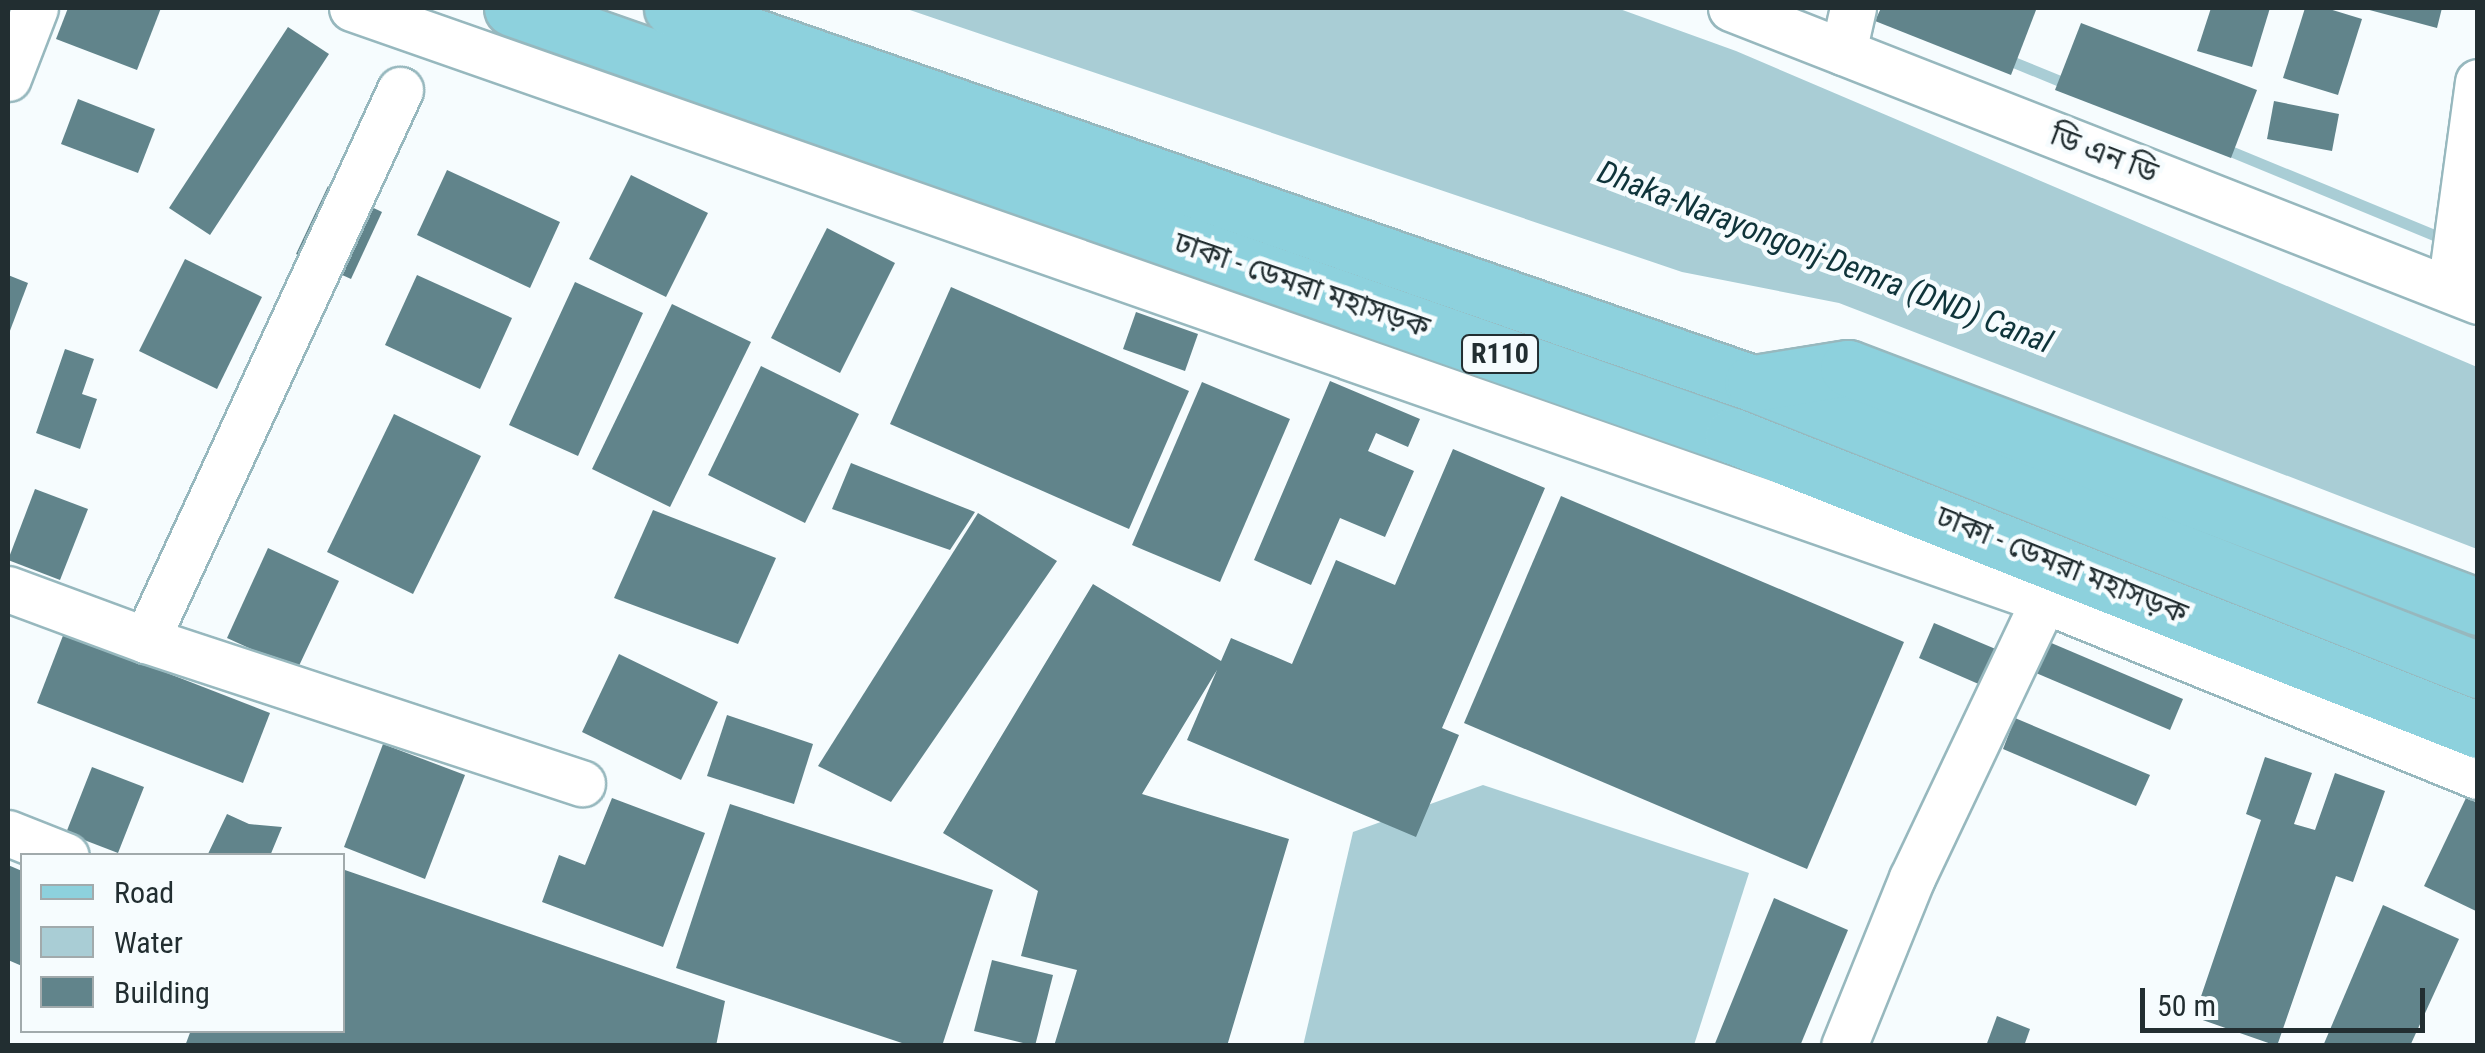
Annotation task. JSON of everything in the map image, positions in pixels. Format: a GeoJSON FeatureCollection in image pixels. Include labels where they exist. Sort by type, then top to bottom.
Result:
{"type":"FeatureCollection","features":[{"type":"Feature","properties":{"kind":"main road","name":"ঢাকা - ডেমরা মহাসড়ক"},"geometry":{"type":"LineString","coordinates":[[512,8],[1734,436],[2478,730]]}},
{"type":"Feature","properties":{"kind":"main road","name":"ঢাকা - ডেমরা মহাসড়ক"},"geometry":{"type":"LineString","coordinates":[[672,8],[1752,383],[2478,670]]}},
{"type":"Feature","properties":{"kind":"main road"},"geometry":{"type":"LineString","coordinates":[[1752,383],[1848,368],[2478,607]]}},
{"type":"Feature","properties":{"kind":"street"},"geometry":{"type":"LineString","coordinates":[[8,78],[35,8]]}},
{"type":"Feature","properties":{"kind":"street"},"geometry":{"type":"LineString","coordinates":[[352,8],[2044,600],[2478,776]]}},
{"type":"Feature","properties":{"kind":"street","name":"ডি এন ডি"},"geometry":{"type":"LineString","coordinates":[[1731,8],[2464,295]]}},
{"type":"Feature","properties":{"kind":"street"},"geometry":{"type":"LineString","coordinates":[[1842,52],[1853,8]]}},
{"type":"Feature","properties":{"kind":"street"},"geometry":{"type":"LineString","coordinates":[[2464,295],[2478,82]]}},
{"type":"Feature","properties":{"kind":"street"},"geometry":{"type":"LineString","coordinates":[[146,640],[400,90]]}},
{"type":"Feature","properties":{"kind":"street"},"geometry":{"type":"LineString","coordinates":[[8,589],[146,640],[582,783]]}},
{"type":"Feature","properties":{"kind":"street"},"geometry":{"type":"LineString","coordinates":[[1844,1046],[1912,878],[2044,600]]}},
{"type":"Feature","properties":{"kind":"street"},"geometry":{"type":"LineString","coordinates":[[8,832],[59,853]]}},
{"type":"Feature","properties":{"kind":"water","name":"Dhaka-Narayongonj-Demra (DND) Canal"},"geometry":{"type":"Polygon","coordinates":[[[904,8],[1617,8],[1736,51],[2477,367],[2477,549],[1839,303],[1682,272],[904,8]]]}},
{"type":"Feature","properties":{"kind":"water"},"geometry":{"type":"Polygon","coordinates":[[[1483,785],[1749,873],[1694,1045],[1303,1046],[1353,832],[1483,785]]]}},
{"type":"Feature","properties":{"kind":"building"},"geometry":{"type":"Polygon","coordinates":[[[68,8],[161,8],[137,70],[56,39],[68,8]]]}},
{"type":"Feature","properties":{"kind":"building"},"geometry":{"type":"Polygon","coordinates":[[[1881,8],[2036,10],[2011,75],[1875,21],[1881,8]]]}},
{"type":"Feature","properties":{"kind":"building"},"geometry":{"type":"Polygon","coordinates":[[[2211,8],[2270,8],[2252,67],[2197,51],[2211,8]]]}},
{"type":"Feature","properties":{"kind":"building"},"geometry":{"type":"Polygon","coordinates":[[[2305,8],[2326,8],[2362,19],[2338,95],[2283,78],[2305,8]]]}},
{"type":"Feature","properties":{"kind":"building"},"geometry":{"type":"Polygon","coordinates":[[[2362,8],[2442,8],[2437,28],[2362,8]]]}},
{"type":"Feature","properties":{"kind":"building"},"geometry":{"type":"Polygon","coordinates":[[[2081,23],[2257,90],[2231,158],[2055,90],[2081,23]]]}},
{"type":"Feature","properties":{"kind":"building"},"geometry":{"type":"Polygon","coordinates":[[[288,27],[329,54],[210,235],[169,208],[288,27]]]}},
{"type":"Feature","properties":{"kind":"building"},"geometry":{"type":"Polygon","coordinates":[[[78,99],[155,129],[138,173],[61,144],[78,99]]]}},
{"type":"Feature","properties":{"kind":"building"},"geometry":{"type":"Polygon","coordinates":[[[2274,101],[2339,114],[2332,151],[2267,139],[2274,101]]]}},
{"type":"Feature","properties":{"kind":"building"},"geometry":{"type":"Polygon","coordinates":[[[447,170],[560,222],[530,288],[417,235],[447,170]]]}},
{"type":"Feature","properties":{"kind":"building"},"geometry":{"type":"Polygon","coordinates":[[[631,175],[708,213],[666,297],[589,259],[631,175]]]}},
{"type":"Feature","properties":{"kind":"building"},"geometry":{"type":"Polygon","coordinates":[[[328,186],[382,212],[351,279],[296,254],[328,186]]]}},
{"type":"Feature","properties":{"kind":"building"},"geometry":{"type":"Polygon","coordinates":[[[827,228],[895,263],[840,373],[771,338],[827,228]]]}},
{"type":"Feature","properties":{"kind":"building"},"geometry":{"type":"Polygon","coordinates":[[[185,259],[262,297],[217,389],[139,351],[185,259]]]}},
{"type":"Feature","properties":{"kind":"building"},"geometry":{"type":"Polygon","coordinates":[[[8,275],[28,283],[8,336],[8,275]]]}},
{"type":"Feature","properties":{"kind":"building"},"geometry":{"type":"Polygon","coordinates":[[[417,275],[512,318],[480,389],[385,345],[417,275]]]}},
{"type":"Feature","properties":{"kind":"building"},"geometry":{"type":"Polygon","coordinates":[[[575,282],[643,313],[578,456],[509,425],[575,282]]]}},
{"type":"Feature","properties":{"kind":"building"},"geometry":{"type":"Polygon","coordinates":[[[951,287],[1189,391],[1129,529],[890,424],[951,287]]]}},
{"type":"Feature","properties":{"kind":"building"},"geometry":{"type":"Polygon","coordinates":[[[672,304],[751,342],[670,507],[592,469],[672,304]]]}},
{"type":"Feature","properties":{"kind":"building"},"geometry":{"type":"Polygon","coordinates":[[[1136,312],[1198,334],[1185,371],[1123,349],[1136,312]]]}},
{"type":"Feature","properties":{"kind":"building"},"geometry":{"type":"Polygon","coordinates":[[[65,349],[94,359],[82,394],[97,399],[80,449],[36,433],[65,349]]]}},
{"type":"Feature","properties":{"kind":"building"},"geometry":{"type":"Polygon","coordinates":[[[761,366],[859,414],[805,523],[708,475],[761,366]]]}},
{"type":"Feature","properties":{"kind":"building"},"geometry":{"type":"Polygon","coordinates":[[[1330,381],[1420,419],[1408,447],[1376,433],[1368,451],[1414,471],[1385,537],[1340,518],[1311,585],[1254,560],[1330,381]]]}},
{"type":"Feature","properties":{"kind":"building"},"geometry":{"type":"Polygon","coordinates":[[[1202,382],[1290,419],[1220,582],[1132,545],[1202,382]]]}},
{"type":"Feature","properties":{"kind":"building"},"geometry":{"type":"Polygon","coordinates":[[[394,414],[481,456],[413,594],[327,552],[394,414]]]}},
{"type":"Feature","properties":{"kind":"building"},"geometry":{"type":"Polygon","coordinates":[[[1453,449],[1545,488],[1442,728],[1459,735],[1416,837],[1187,740],[1217,670],[1142,794],[1289,839],[1227,1046],[1054,1046],[1077,970],[1021,956],[1038,891],[943,833],[1093,584],[1221,661],[1231,638],[1292,664],[1336,560],[1395,585],[1453,449]]]}},
{"type":"Feature","properties":{"kind":"building"},"geometry":{"type":"Polygon","coordinates":[[[851,463],[975,512],[950,550],[832,509],[851,463]]]}},
{"type":"Feature","properties":{"kind":"building"},"geometry":{"type":"Polygon","coordinates":[[[35,489],[88,509],[60,580],[8,560],[35,489]]]}},
{"type":"Feature","properties":{"kind":"building"},"geometry":{"type":"Polygon","coordinates":[[[1561,496],[1904,642],[1807,869],[1464,723],[1561,496]]]}},
{"type":"Feature","properties":{"kind":"building"},"geometry":{"type":"Polygon","coordinates":[[[653,510],[776,558],[738,644],[614,598],[653,510]]]}},
{"type":"Feature","properties":{"kind":"building"},"geometry":{"type":"Polygon","coordinates":[[[978,513],[1057,561],[891,802],[818,766],[978,513]]]}},
{"type":"Feature","properties":{"kind":"building"},"geometry":{"type":"Polygon","coordinates":[[[268,548],[339,581],[297,670],[227,638],[268,548]]]}},
{"type":"Feature","properties":{"kind":"building"},"geometry":{"type":"Polygon","coordinates":[[[1934,623],[2005,653],[1990,689],[1919,658],[1934,623]]]}},
{"type":"Feature","properties":{"kind":"building"},"geometry":{"type":"Polygon","coordinates":[[[64,633],[270,713],[243,783],[37,703],[64,633]]]}},
{"type":"Feature","properties":{"kind":"building"},"geometry":{"type":"Polygon","coordinates":[[[2049,642],[2183,699],[2170,730],[2036,673],[2049,642]]]}},
{"type":"Feature","properties":{"kind":"building"},"geometry":{"type":"Polygon","coordinates":[[[619,654],[718,702],[681,780],[582,732],[619,654]]]}},
{"type":"Feature","properties":{"kind":"building"},"geometry":{"type":"Polygon","coordinates":[[[727,715],[813,744],[794,804],[707,776],[727,715]]]}},
{"type":"Feature","properties":{"kind":"building"},"geometry":{"type":"Polygon","coordinates":[[[2015,718],[2150,775],[2136,806],[2003,749],[2015,718]]]}},
{"type":"Feature","properties":{"kind":"building"},"geometry":{"type":"Polygon","coordinates":[[[383,744],[465,775],[425,879],[344,847],[383,744]]]}},
{"type":"Feature","properties":{"kind":"building"},"geometry":{"type":"Polygon","coordinates":[[[2265,757],[2312,773],[2294,824],[2315,830],[2335,773],[2385,791],[2353,882],[2336,876],[2277,1046],[2194,1017],[2261,820],[2246,814],[2265,757]]]}},
{"type":"Feature","properties":{"kind":"building"},"geometry":{"type":"Polygon","coordinates":[[[92,767],[144,787],[118,853],[66,833],[92,767]]]}},
{"type":"Feature","properties":{"kind":"building"},"geometry":{"type":"Polygon","coordinates":[[[612,798],[705,833],[663,947],[542,902],[559,855],[585,865],[612,798]]]}},
{"type":"Feature","properties":{"kind":"building"},"geometry":{"type":"Polygon","coordinates":[[[2466,798],[2478,803],[2478,912],[2424,886],[2466,798]]]}},
{"type":"Feature","properties":{"kind":"building"},"geometry":{"type":"Polygon","coordinates":[[[730,804],[993,890],[942,1046],[911,1046],[676,968],[730,804]]]}},
{"type":"Feature","properties":{"kind":"building"},"geometry":{"type":"Polygon","coordinates":[[[227,814],[249,824],[282,827],[271,853],[208,853],[227,814]]]}},
{"type":"Feature","properties":{"kind":"building"},"geometry":{"type":"Polygon","coordinates":[[[8,865],[20,870],[20,965],[8,960],[8,865]]]}},
{"type":"Feature","properties":{"kind":"building"},"geometry":{"type":"Polygon","coordinates":[[[345,870],[725,1001],[716,1046],[185,1046],[190,1033],[345,1033],[345,870]]]}},
{"type":"Feature","properties":{"kind":"building"},"geometry":{"type":"Polygon","coordinates":[[[1774,898],[1848,930],[1800,1046],[1714,1046],[1774,898]]]}},
{"type":"Feature","properties":{"kind":"building"},"geometry":{"type":"Polygon","coordinates":[[[2383,905],[2459,939],[2410,1046],[2323,1046],[2383,905]]]}},
{"type":"Feature","properties":{"kind":"building"},"geometry":{"type":"Polygon","coordinates":[[[992,960],[1053,975],[1035,1046],[974,1031],[992,960]]]}},
{"type":"Feature","properties":{"kind":"building"},"geometry":{"type":"Polygon","coordinates":[[[1997,1016],[2030,1029],[2024,1046],[1986,1046],[1997,1016]]]}},
{"type":"Feature","properties":{"kind":"waterway"},"geometry":{"type":"LineString","coordinates":[[2006,59],[2072,86]]}},
{"type":"Feature","properties":{"kind":"waterway"},"geometry":{"type":"LineString","coordinates":[[2223,148],[2446,240]]}}]}
